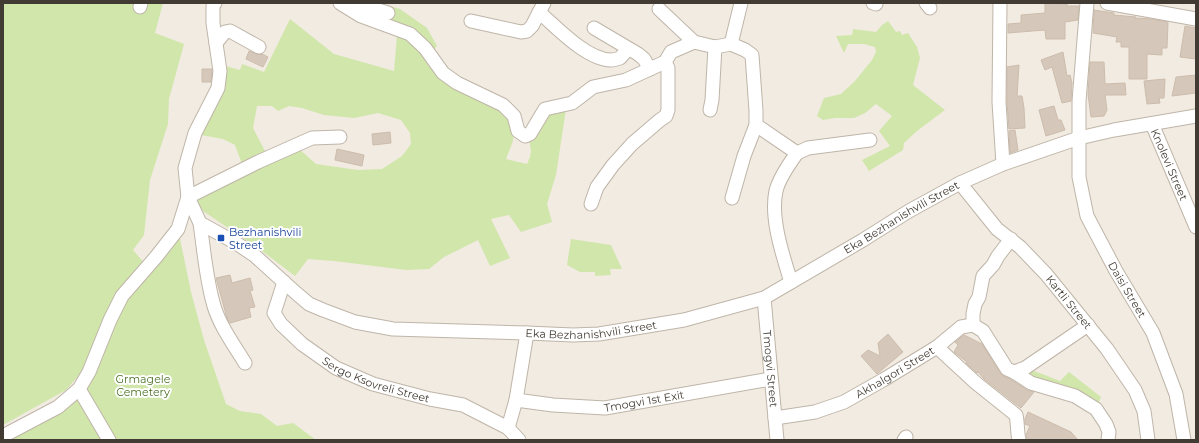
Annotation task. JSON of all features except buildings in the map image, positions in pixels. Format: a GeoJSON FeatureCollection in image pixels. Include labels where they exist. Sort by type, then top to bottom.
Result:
{"type":"FeatureCollection","features":[{"type":"Feature","properties":{"kind":"street"},"geometry":{"type":"LineString","coordinates":[[340,3],[361,16],[410,34],[425,48],[443,73],[457,83],[503,105],[514,116],[518,131],[524,136],[530,134],[545,109],[572,103],[593,87],[626,80],[665,62],[671,52],[694,42]]}},
{"type":"Feature","properties":{"kind":"street"},"geometry":{"type":"LineString","coordinates":[[355,3],[388,13]]}},
{"type":"Feature","properties":{"kind":"street"},"geometry":{"type":"LineString","coordinates":[[731,44],[741,3]]}},
{"type":"Feature","properties":{"kind":"street"},"geometry":{"type":"LineString","coordinates":[[1000,3],[999,102],[1003,164]]}},
{"type":"Feature","properties":{"kind":"street","name":"Daisi Street"},"geometry":{"type":"LineString","coordinates":[[1087,3],[1079,102],[1078,138],[1079,177],[1087,216],[1116,271],[1153,333],[1176,394],[1184,440]]}},
{"type":"Feature","properties":{"kind":"street"},"geometry":{"type":"LineString","coordinates":[[1107,3],[1196,19]]}},
{"type":"Feature","properties":{"kind":"street"},"geometry":{"type":"LineString","coordinates":[[212,4],[212,23],[220,71],[218,88],[194,133],[185,168],[188,197],[200,223],[206,269],[214,306],[229,337],[245,363]]}},
{"type":"Feature","properties":{"kind":"street"},"geometry":{"type":"LineString","coordinates":[[470,21],[521,32],[527,31],[532,26],[542,8],[577,46],[594,56],[610,60],[620,58],[628,49]]}},
{"type":"Feature","properties":{"kind":"street"},"geometry":{"type":"LineString","coordinates":[[659,9],[694,42],[715,47],[731,44],[752,55],[756,125],[744,156],[732,198]]}},
{"type":"Feature","properties":{"kind":"street"},"geometry":{"type":"LineString","coordinates":[[594,28],[644,59],[650,69]]}},
{"type":"Feature","properties":{"kind":"street"},"geometry":{"type":"LineString","coordinates":[[216,43],[225,32],[230,31],[259,47]]}},
{"type":"Feature","properties":{"kind":"street"},"geometry":{"type":"LineString","coordinates":[[710,110],[712,100],[715,47]]}},
{"type":"Feature","properties":{"kind":"street"},"geometry":{"type":"LineString","coordinates":[[591,204],[597,187],[613,165],[632,144],[666,116],[668,110],[668,68],[665,62]]}},
{"type":"Feature","properties":{"kind":"street","name":"Eka Bezhanishvili Street"},"geometry":{"type":"LineString","coordinates":[[200,223],[254,255],[309,304],[355,322],[393,329],[527,332],[573,335],[599,334],[684,320],[764,298],[863,240],[909,210],[960,183],[1003,164],[1078,138],[1114,130],[1196,116]]}},
{"type":"Feature","properties":{"kind":"street","name":"Knolevi Street"},"geometry":{"type":"LineString","coordinates":[[1152,124],[1196,227]]}},
{"type":"Feature","properties":{"kind":"street"},"geometry":{"type":"LineString","coordinates":[[756,125],[797,153]]}},
{"type":"Feature","properties":{"kind":"street"},"geometry":{"type":"LineString","coordinates":[[3,436],[58,407],[79,389],[89,372],[110,320],[122,296],[178,229],[188,197],[258,162],[312,138],[340,137]]}},
{"type":"Feature","properties":{"kind":"street"},"geometry":{"type":"LineString","coordinates":[[791,282],[783,256],[774,209],[776,190],[788,165],[797,153],[808,148],[870,140]]}},
{"type":"Feature","properties":{"kind":"street","name":"Kartli Street"},"geometry":{"type":"LineString","coordinates":[[960,183],[997,229],[1020,247],[1046,274],[1107,349],[1135,390],[1144,411],[1148,440]]}},
{"type":"Feature","properties":{"kind":"street"},"geometry":{"type":"LineString","coordinates":[[178,229],[187,224],[200,223]]}},
{"type":"Feature","properties":{"kind":"street"},"geometry":{"type":"LineString","coordinates":[[973,325],[974,309],[983,276],[1011,240]]}},
{"type":"Feature","properties":{"kind":"street","name":"Sergo Ksovreli Street"},"geometry":{"type":"LineString","coordinates":[[284,282],[274,313],[281,324],[302,344],[336,368],[373,384],[464,405],[508,428],[519,440]]}},
{"type":"Feature","properties":{"kind":"street","name":"Tmogvi Street"},"geometry":{"type":"LineString","coordinates":[[764,298],[777,440]]}},
{"type":"Feature","properties":{"kind":"street"},"geometry":{"type":"LineString","coordinates":[[937,347],[961,327],[973,325],[983,331],[1007,369],[1030,383],[1074,396],[1096,409],[1106,424],[1109,432],[1108,440]]}},
{"type":"Feature","properties":{"kind":"street"},"geometry":{"type":"LineString","coordinates":[[1014,372],[1025,368],[1088,325]]}},
{"type":"Feature","properties":{"kind":"street"},"geometry":{"type":"LineString","coordinates":[[508,428],[516,400],[527,332]]}},
{"type":"Feature","properties":{"kind":"street","name":"Akhalgori Street"},"geometry":{"type":"LineString","coordinates":[[775,418],[815,412],[844,402],[937,347],[976,383],[1016,415],[1019,440]]}},
{"type":"Feature","properties":{"kind":"street","name":"Tmogvi 1st Exit"},"geometry":{"type":"LineString","coordinates":[[516,400],[553,405],[605,408],[771,379]]}},
{"type":"Feature","properties":{"kind":"street"},"geometry":{"type":"LineString","coordinates":[[79,389],[109,440]]}},
{"type":"Feature","properties":{"kind":"green space"},"geometry":{"type":"Polygon","coordinates":[[[3,3],[163,3],[155,33],[184,44],[169,99],[168,124],[150,180],[144,235],[133,250],[145,264],[81,373],[66,390],[3,425],[3,3]]]}},
{"type":"Feature","properties":{"kind":"green space"},"geometry":{"type":"Polygon","coordinates":[[[368,3],[379,3],[400,9],[427,28],[437,46],[433,50],[378,18],[368,3]]]}},
{"type":"Feature","properties":{"kind":"green space"},"geometry":{"type":"Polygon","coordinates":[[[290,19],[334,54],[394,71],[397,35],[408,40],[417,46],[428,65],[443,81],[500,109],[508,117],[514,130],[513,141],[506,159],[527,164],[531,151],[529,140],[546,111],[566,109],[556,175],[547,204],[552,222],[521,232],[509,215],[491,219],[510,258],[490,266],[478,240],[444,257],[429,269],[406,270],[308,259],[295,276],[262,251],[203,211],[194,198],[298,148],[316,164],[358,170],[382,169],[402,156],[411,144],[410,133],[401,120],[378,113],[354,118],[324,115],[302,108],[289,106],[278,111],[272,106],[257,106],[253,128],[266,153],[242,164],[235,145],[223,139],[201,135],[225,66],[240,70],[242,64],[264,72],[290,19]]]}},
{"type":"Feature","properties":{"kind":"green space"},"geometry":{"type":"Polygon","coordinates":[[[888,21],[896,32],[900,31],[902,35],[908,33],[917,47],[920,58],[913,85],[945,110],[904,143],[903,150],[869,171],[862,160],[890,146],[879,131],[892,116],[876,104],[865,113],[854,118],[835,118],[823,120],[817,116],[824,98],[841,94],[855,81],[872,60],[876,52],[875,47],[864,44],[848,44],[844,53],[836,36],[852,35],[853,29],[876,32],[888,21]]]}},
{"type":"Feature","properties":{"kind":"green space","name":"Grmagele Cemetery"},"geometry":{"type":"Polygon","coordinates":[[[178,229],[191,292],[204,340],[226,404],[240,411],[261,414],[277,426],[293,423],[316,440],[3,440],[79,389],[110,320],[178,229]]]}},
{"type":"Feature","properties":{"kind":"green space"},"geometry":{"type":"Polygon","coordinates":[[[571,239],[611,245],[622,269],[610,269],[611,275],[595,276],[595,272],[580,272],[567,265],[571,239]]]}},
{"type":"Feature","properties":{"kind":"green space"},"geometry":{"type":"Polygon","coordinates":[[[1025,368],[1060,381],[1069,372],[1101,397],[1096,409],[1031,383],[1025,368]]]}},
{"type":"Feature","properties":{"kind":"place","name":"Bezhanishvili Street"},"geometry":{"type":"Point","coordinates":[221,238]}}]}
